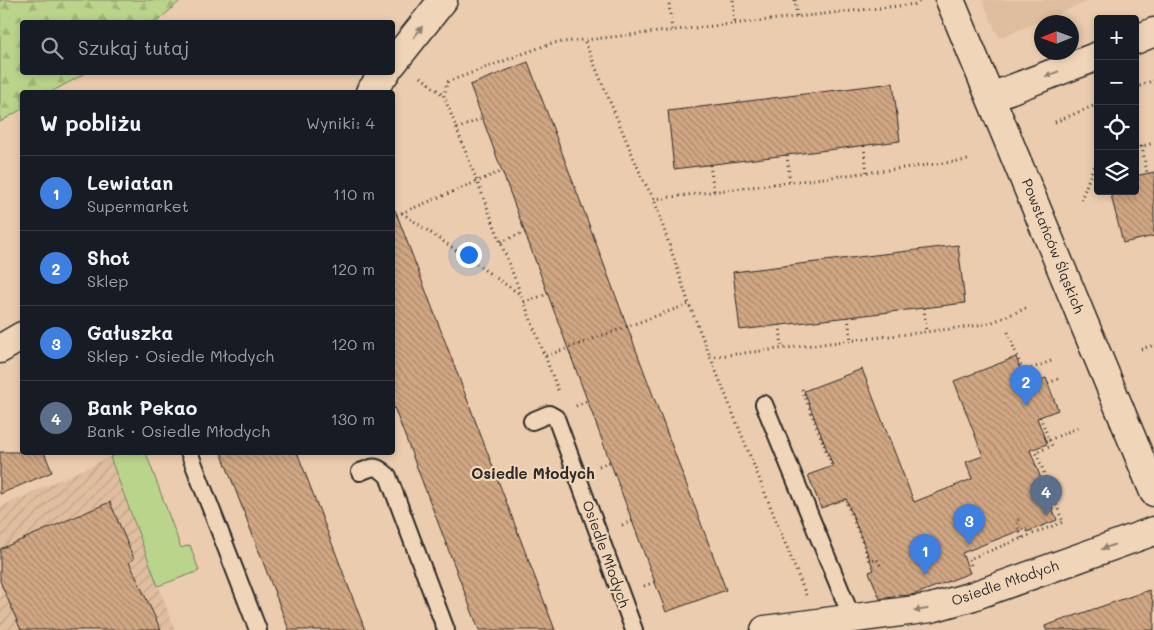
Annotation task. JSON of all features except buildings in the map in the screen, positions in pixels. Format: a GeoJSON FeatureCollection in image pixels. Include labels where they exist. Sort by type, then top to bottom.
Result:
{"type":"FeatureCollection","features":[{"type":"Feature","properties":{"kind":"street"},"geometry":{"type":"LineString","coordinates":[[395,60],[442,0]]}},
{"type":"Feature","properties":{"kind":"street","name":"Powstańców Śląskich"},"geometry":{"type":"LineString","coordinates":[[950,0],[1154,492]]}},
{"type":"Feature","properties":{"kind":"street"},"geometry":{"type":"LineString","coordinates":[[1139,38],[1154,32]]}},
{"type":"Feature","properties":{"kind":"street"},"geometry":{"type":"LineString","coordinates":[[991,97],[1094,58]]}},
{"type":"Feature","properties":{"kind":"street"},"geometry":{"type":"LineString","coordinates":[[372,90],[384,75]]}},
{"type":"Feature","properties":{"kind":"street"},"geometry":{"type":"LineString","coordinates":[[0,349],[20,337]]}},
{"type":"Feature","properties":{"kind":"street","name":"Osiedle Młodych"},"geometry":{"type":"LineString","coordinates":[[765,630],[931,608],[973,596],[1154,531]]}},
{"type":"Feature","properties":{"kind":"lane"},"geometry":{"type":"LineString","coordinates":[[764,404],[852,618]]}},
{"type":"Feature","properties":{"kind":"lane","name":"Osiedle Młodych"},"geometry":{"type":"LineString","coordinates":[[532,420],[549,414],[556,418],[634,630]]}},
{"type":"Feature","properties":{"kind":"lane"},"geometry":{"type":"LineString","coordinates":[[190,455],[258,630]]}},
{"type":"Feature","properties":{"kind":"lane"},"geometry":{"type":"LineString","coordinates":[[360,472],[372,467],[379,468],[388,476],[446,630]]}},
{"type":"Feature","properties":{"kind":"path"},"geometry":{"type":"LineString","coordinates":[[733,0],[735,23]]}},
{"type":"Feature","properties":{"kind":"path"},"geometry":{"type":"LineString","coordinates":[[795,0],[797,17]]}},
{"type":"Feature","properties":{"kind":"path"},"geometry":{"type":"LineString","coordinates":[[669,4],[672,30]]}},
{"type":"Feature","properties":{"kind":"path"},"geometry":{"type":"LineString","coordinates":[[444,96],[447,82],[552,43],[916,4]]}},
{"type":"Feature","properties":{"kind":"path"},"geometry":{"type":"LineString","coordinates":[[584,40],[643,180],[654,199],[709,357],[818,622]]}},
{"type":"Feature","properties":{"kind":"path"},"geometry":{"type":"LineString","coordinates":[[420,77],[444,96],[559,392]]}},
{"type":"Feature","properties":{"kind":"path"},"geometry":{"type":"LineString","coordinates":[[1139,86],[1154,80]]}},
{"type":"Feature","properties":{"kind":"path"},"geometry":{"type":"LineString","coordinates":[[1055,122],[1096,105]]}},
{"type":"Feature","properties":{"kind":"path"},"geometry":{"type":"LineString","coordinates":[[457,129],[482,118]]}},
{"type":"Feature","properties":{"kind":"path"},"geometry":{"type":"LineString","coordinates":[[1139,147],[1154,143]]}},
{"type":"Feature","properties":{"kind":"path"},"geometry":{"type":"LineString","coordinates":[[864,146],[867,173]]}},
{"type":"Feature","properties":{"kind":"path"},"geometry":{"type":"LineString","coordinates":[[1142,146],[1147,173]]}},
{"type":"Feature","properties":{"kind":"path"},"geometry":{"type":"LineString","coordinates":[[787,155],[790,182]]}},
{"type":"Feature","properties":{"kind":"path"},"geometry":{"type":"LineString","coordinates":[[654,199],[968,160]]}},
{"type":"Feature","properties":{"kind":"path"},"geometry":{"type":"LineString","coordinates":[[710,165],[714,192]]}},
{"type":"Feature","properties":{"kind":"path"},"geometry":{"type":"LineString","coordinates":[[1081,200],[1094,167]]}},
{"type":"Feature","properties":{"kind":"path"},"geometry":{"type":"LineString","coordinates":[[395,216],[502,171]]}},
{"type":"Feature","properties":{"kind":"path"},"geometry":{"type":"LineString","coordinates":[[402,213],[522,296]]}},
{"type":"Feature","properties":{"kind":"path"},"geometry":{"type":"LineString","coordinates":[[501,242],[525,232]]}},
{"type":"Feature","properties":{"kind":"path"},"geometry":{"type":"LineString","coordinates":[[524,302],[548,294]]}},
{"type":"Feature","properties":{"kind":"path"},"geometry":{"type":"LineString","coordinates":[[546,356],[689,304]]}},
{"type":"Feature","properties":{"kind":"path"},"geometry":{"type":"LineString","coordinates":[[709,357],[990,323],[1029,307]]}},
{"type":"Feature","properties":{"kind":"path"},"geometry":{"type":"LineString","coordinates":[[924,308],[926,332]]}},
{"type":"Feature","properties":{"kind":"path"},"geometry":{"type":"LineString","coordinates":[[848,317],[850,341]]}},
{"type":"Feature","properties":{"kind":"path"},"geometry":{"type":"LineString","coordinates":[[780,325],[782,349]]}},
{"type":"Feature","properties":{"kind":"path"},"geometry":{"type":"LineString","coordinates":[[1008,332],[1028,385]]}},
{"type":"Feature","properties":{"kind":"path"},"geometry":{"type":"LineString","coordinates":[[1141,349],[1154,345]]}},
{"type":"Feature","properties":{"kind":"path"},"geometry":{"type":"LineString","coordinates":[[1022,372],[1051,361]]}},
{"type":"Feature","properties":{"kind":"path"},"geometry":{"type":"LineString","coordinates":[[1048,383],[1058,379]]}},
{"type":"Feature","properties":{"kind":"path"},"geometry":{"type":"LineString","coordinates":[[802,390],[832,466]]}},
{"type":"Feature","properties":{"kind":"path"},"geometry":{"type":"LineString","coordinates":[[972,568],[969,559],[1062,522],[1054,506],[1036,452],[1052,446],[1040,417]]}},
{"type":"Feature","properties":{"kind":"path"},"geometry":{"type":"LineString","coordinates":[[1049,440],[1079,427]]}},
{"type":"Feature","properties":{"kind":"path"},"geometry":{"type":"LineString","coordinates":[[845,499],[870,561],[877,559],[880,567]]}},
{"type":"Feature","properties":{"kind":"path"},"geometry":{"type":"LineString","coordinates":[[1022,518],[1016,521],[1022,538]]}},
{"type":"Feature","properties":{"kind":"shaded area"},"geometry":{"type":"Polygon","coordinates":[[[982,0],[1091,0],[1055,15],[1034,15],[1034,24],[999,38],[982,0]]]}},
{"type":"Feature","properties":{"kind":"shaded area"},"geometry":{"type":"Polygon","coordinates":[[[110,457],[175,630],[0,630],[0,507],[110,457]]]}},
{"type":"Feature","properties":{"kind":"green space"},"geometry":{"type":"Polygon","coordinates":[[[0,0],[181,0],[159,20],[20,20],[20,75],[82,75],[55,90],[20,90],[20,110],[0,122],[0,0]]]}},
{"type":"Feature","properties":{"kind":"green space"},"geometry":{"type":"Polygon","coordinates":[[[115,455],[147,455],[181,548],[190,545],[199,571],[158,586],[110,457],[115,455]]]}},
{"type":"Feature","properties":{"kind":"place","name":"Shot"},"geometry":{"type":"Point","coordinates":[1026,406]}},
{"type":"Feature","properties":{"kind":"place","name":"Bank Pekao"},"geometry":{"type":"Point","coordinates":[1046,516]}},
{"type":"Feature","properties":{"kind":"place","name":"Gałuszka"},"geometry":{"type":"Point","coordinates":[969,545]}},
{"type":"Feature","properties":{"kind":"place","name":"Lewiatan"},"geometry":{"type":"Point","coordinates":[925,575]}},
{"type":"Feature","properties":{"kind":"district","name":"Osiedle Młodych"},"geometry":{"type":"Point","coordinates":[533,474]}}]}
